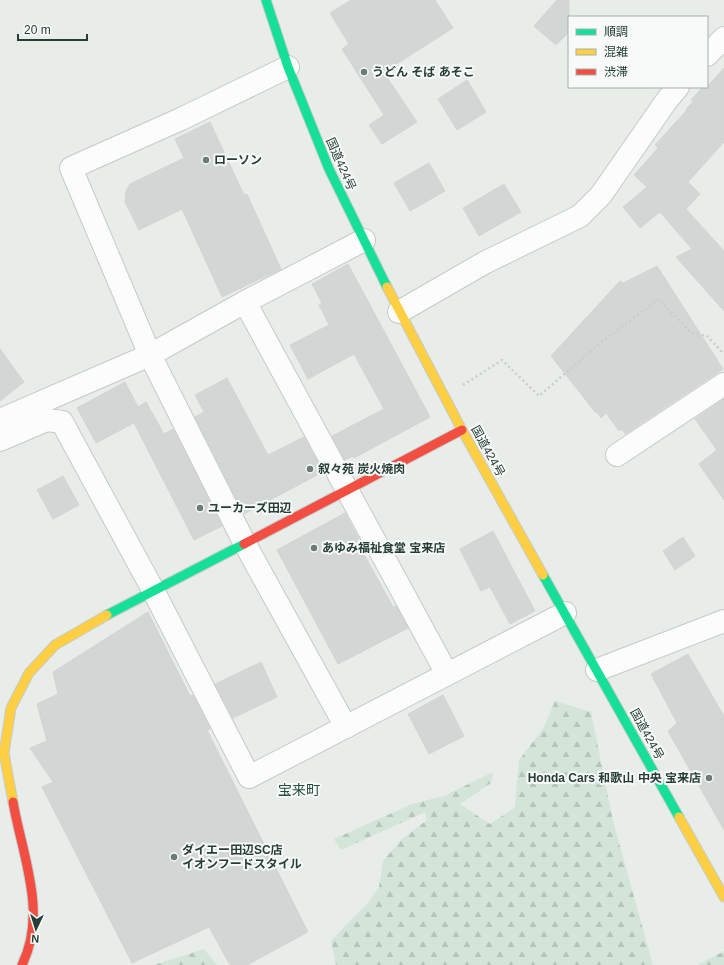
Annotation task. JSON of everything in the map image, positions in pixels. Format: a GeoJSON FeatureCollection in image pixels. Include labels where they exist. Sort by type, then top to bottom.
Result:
{"type":"FeatureCollection","features":[{"type":"Feature","properties":{"kind":"main road","name":"国道424号"},"geometry":{"type":"LineString","coordinates":[[266,0],[288,68],[329,169],[399,312],[462,430],[724,897]]}},
{"type":"Feature","properties":{"kind":"main road"},"geometry":{"type":"LineString","coordinates":[[22,965],[27,955],[34,915],[29,866],[15,814],[4,781],[4,753],[11,708],[29,673],[55,645],[153,590],[245,544],[462,430]]}},
{"type":"Feature","properties":{"kind":"street"},"geometry":{"type":"LineString","coordinates":[[708,54],[724,38]]}},
{"type":"Feature","properties":{"kind":"street"},"geometry":{"type":"LineString","coordinates":[[288,68],[181,119],[71,168],[150,355],[245,544],[346,727]]}},
{"type":"Feature","properties":{"kind":"street"},"geometry":{"type":"LineString","coordinates":[[399,312],[484,263],[580,216],[601,195],[667,100],[677,88]]}},
{"type":"Feature","properties":{"kind":"street"},"geometry":{"type":"LineString","coordinates":[[0,420],[150,355],[245,302],[364,240]]}},
{"type":"Feature","properties":{"kind":"street"},"geometry":{"type":"LineString","coordinates":[[245,302],[447,674]]}},
{"type":"Feature","properties":{"kind":"street"},"geometry":{"type":"LineString","coordinates":[[617,455],[724,384]]}},
{"type":"Feature","properties":{"kind":"street"},"geometry":{"type":"LineString","coordinates":[[0,440],[47,420],[62,422],[153,590],[249,777],[565,613]]}},
{"type":"Feature","properties":{"kind":"street"},"geometry":{"type":"LineString","coordinates":[[598,670],[724,621]]}},
{"type":"Feature","properties":{"kind":"path"},"geometry":{"type":"LineString","coordinates":[[458,389],[502,360],[539,396],[598,345],[659,299],[691,333],[707,336],[724,354]]}},
{"type":"Feature","properties":{"kind":"green space"},"geometry":{"type":"Polygon","coordinates":[[[555,701],[591,712],[613,821],[653,965],[336,965],[331,941],[367,904],[379,887],[383,861],[401,840],[427,820],[425,812],[341,850],[334,839],[412,804],[444,796],[493,772],[491,783],[460,804],[490,824],[515,807],[519,760],[543,729],[555,701]]]}},
{"type":"Feature","properties":{"kind":"green space"},"geometry":{"type":"Polygon","coordinates":[[[204,949],[217,965],[154,965],[204,949]]]}},
{"type":"Feature","properties":{"kind":"green space"},"geometry":{"type":"Polygon","coordinates":[[[724,951],[724,965],[698,965],[724,951]]]}},
{"type":"Feature","properties":{"kind":"building"},"geometry":{"type":"Polygon","coordinates":[[[351,0],[435,0],[453,28],[387,70],[392,77],[388,79],[417,122],[382,144],[369,125],[384,115],[342,49],[349,44],[330,13],[351,0]]]}},
{"type":"Feature","properties":{"kind":"building"},"geometry":{"type":"Polygon","coordinates":[[[557,0],[569,0],[568,33],[556,45],[534,26],[557,0]]]}},
{"type":"Feature","properties":{"kind":"building"},"geometry":{"type":"Polygon","coordinates":[[[724,68],[724,142],[688,182],[700,194],[686,209],[724,251],[724,311],[676,257],[692,249],[660,212],[640,228],[623,207],[647,187],[634,175],[658,148],[655,145],[687,110],[686,109],[693,102],[691,100],[702,88],[708,88],[708,86],[724,68]]]}},
{"type":"Feature","properties":{"kind":"building"},"geometry":{"type":"Polygon","coordinates":[[[467,80],[486,112],[457,130],[438,99],[467,80]]]}},
{"type":"Feature","properties":{"kind":"building"},"geometry":{"type":"Polygon","coordinates":[[[210,122],[244,195],[247,194],[281,269],[222,297],[182,209],[139,230],[125,202],[126,191],[130,184],[184,158],[175,139],[210,122]]]}},
{"type":"Feature","properties":{"kind":"building"},"geometry":{"type":"Polygon","coordinates":[[[429,163],[445,191],[410,211],[394,183],[429,163]]]}},
{"type":"Feature","properties":{"kind":"building"},"geometry":{"type":"Polygon","coordinates":[[[504,184],[521,212],[479,236],[463,208],[504,184]]]}},
{"type":"Feature","properties":{"kind":"building"},"geometry":{"type":"Polygon","coordinates":[[[348,264],[430,417],[354,458],[353,456],[345,460],[332,436],[384,409],[354,354],[308,379],[290,345],[329,325],[319,305],[322,303],[312,284],[348,264]]]}},
{"type":"Feature","properties":{"kind":"building"},"geometry":{"type":"Polygon","coordinates":[[[657,266],[723,369],[625,434],[622,429],[619,431],[606,413],[601,418],[597,412],[596,413],[551,356],[620,281],[623,283],[657,266]]]}},
{"type":"Feature","properties":{"kind":"building"},"geometry":{"type":"Polygon","coordinates":[[[0,349],[24,382],[0,401],[0,349]]]}},
{"type":"Feature","properties":{"kind":"building"},"geometry":{"type":"Polygon","coordinates":[[[227,378],[268,455],[304,437],[323,472],[244,514],[195,417],[204,412],[195,395],[227,378]]]}},
{"type":"Feature","properties":{"kind":"building"},"geometry":{"type":"Polygon","coordinates":[[[125,382],[138,407],[146,402],[164,434],[173,429],[222,526],[194,540],[134,423],[96,443],[77,408],[125,382]]]}},
{"type":"Feature","properties":{"kind":"building"},"geometry":{"type":"Polygon","coordinates":[[[724,399],[724,500],[699,464],[717,450],[695,419],[724,399]]]}},
{"type":"Feature","properties":{"kind":"building"},"geometry":{"type":"Polygon","coordinates":[[[63,476],[79,505],[53,519],[37,490],[63,476]]]}},
{"type":"Feature","properties":{"kind":"building"},"geometry":{"type":"Polygon","coordinates":[[[345,513],[359,539],[356,540],[393,607],[396,606],[408,628],[338,664],[277,550],[345,513]]]}},
{"type":"Feature","properties":{"kind":"building"},"geometry":{"type":"Polygon","coordinates":[[[493,531],[535,611],[510,624],[490,587],[481,591],[460,549],[493,531]]]}},
{"type":"Feature","properties":{"kind":"building"},"geometry":{"type":"Polygon","coordinates":[[[683,537],[695,556],[675,570],[663,551],[683,537]]]}},
{"type":"Feature","properties":{"kind":"building","name":"ダイエー田辺SC店 イオンフードスタイル"},"geometry":{"type":"Polygon","coordinates":[[[148,612],[190,696],[193,695],[210,729],[207,730],[308,932],[247,965],[230,965],[209,927],[132,963],[42,787],[53,782],[30,748],[47,741],[37,704],[58,694],[53,672],[148,612]]]}},
{"type":"Feature","properties":{"kind":"building","name":"Honda Cars 和歌山 中央 宝来店"},"geometry":{"type":"Polygon","coordinates":[[[688,654],[724,716],[724,830],[668,731],[677,723],[651,674],[688,654]]]}},
{"type":"Feature","properties":{"kind":"building"},"geometry":{"type":"Polygon","coordinates":[[[261,662],[277,697],[233,718],[215,684],[261,662]]]}},
{"type":"Feature","properties":{"kind":"building"},"geometry":{"type":"Polygon","coordinates":[[[443,695],[464,736],[429,754],[408,714],[443,695]]]}},
{"type":"Feature","properties":{"kind":"traffic: fast"},"geometry":{"type":"LineString","coordinates":[[266,0],[288,67],[329,169],[387,287]]}},
{"type":"Feature","properties":{"kind":"traffic: fast"},"geometry":{"type":"LineString","coordinates":[[107,615],[244,544]]}},
{"type":"Feature","properties":{"kind":"traffic: fast"},"geometry":{"type":"LineString","coordinates":[[543,575],[679,817]]}},
{"type":"Feature","properties":{"kind":"traffic: slow"},"geometry":{"type":"LineString","coordinates":[[387,287],[462,430],[543,575]]}},
{"type":"Feature","properties":{"kind":"traffic: slow"},"geometry":{"type":"LineString","coordinates":[[13,802],[4,753],[11,708],[29,673],[55,645],[107,615]]}},
{"type":"Feature","properties":{"kind":"traffic: slow"},"geometry":{"type":"LineString","coordinates":[[679,817],[724,897]]}},
{"type":"Feature","properties":{"kind":"traffic: jam"},"geometry":{"type":"LineString","coordinates":[[244,544],[462,430]]}},
{"type":"Feature","properties":{"kind":"traffic: jam"},"geometry":{"type":"LineString","coordinates":[[13,802],[27,863],[33,904],[33,925],[29,945],[22,965]]}},
{"type":"Feature","properties":{"kind":"place","name":"うどん そば あそこ"},"geometry":{"type":"Point","coordinates":[364,72]}},
{"type":"Feature","properties":{"kind":"place","name":"ローソン"},"geometry":{"type":"Point","coordinates":[206,160]}},
{"type":"Feature","properties":{"kind":"place","name":"叙々苑 炭火焼肉"},"geometry":{"type":"Point","coordinates":[310,469]}},
{"type":"Feature","properties":{"kind":"place","name":"ユーカーズ田辺"},"geometry":{"type":"Point","coordinates":[200,508]}},
{"type":"Feature","properties":{"kind":"place","name":"あゆみ福祉食堂 宝来店"},"geometry":{"type":"Point","coordinates":[314,548]}},
{"type":"Feature","properties":{"kind":"place","name":"Honda Cars 和歌山 中央 宝来店"},"geometry":{"type":"Point","coordinates":[709,778]}},
{"type":"Feature","properties":{"kind":"place","name":"ダイエー田辺SC店 イオンフードスタイル"},"geometry":{"type":"Point","coordinates":[174,857]}},
{"type":"Feature","properties":{"kind":"district","name":"宝来町"},"geometry":{"type":"Point","coordinates":[299,790]}}]}
